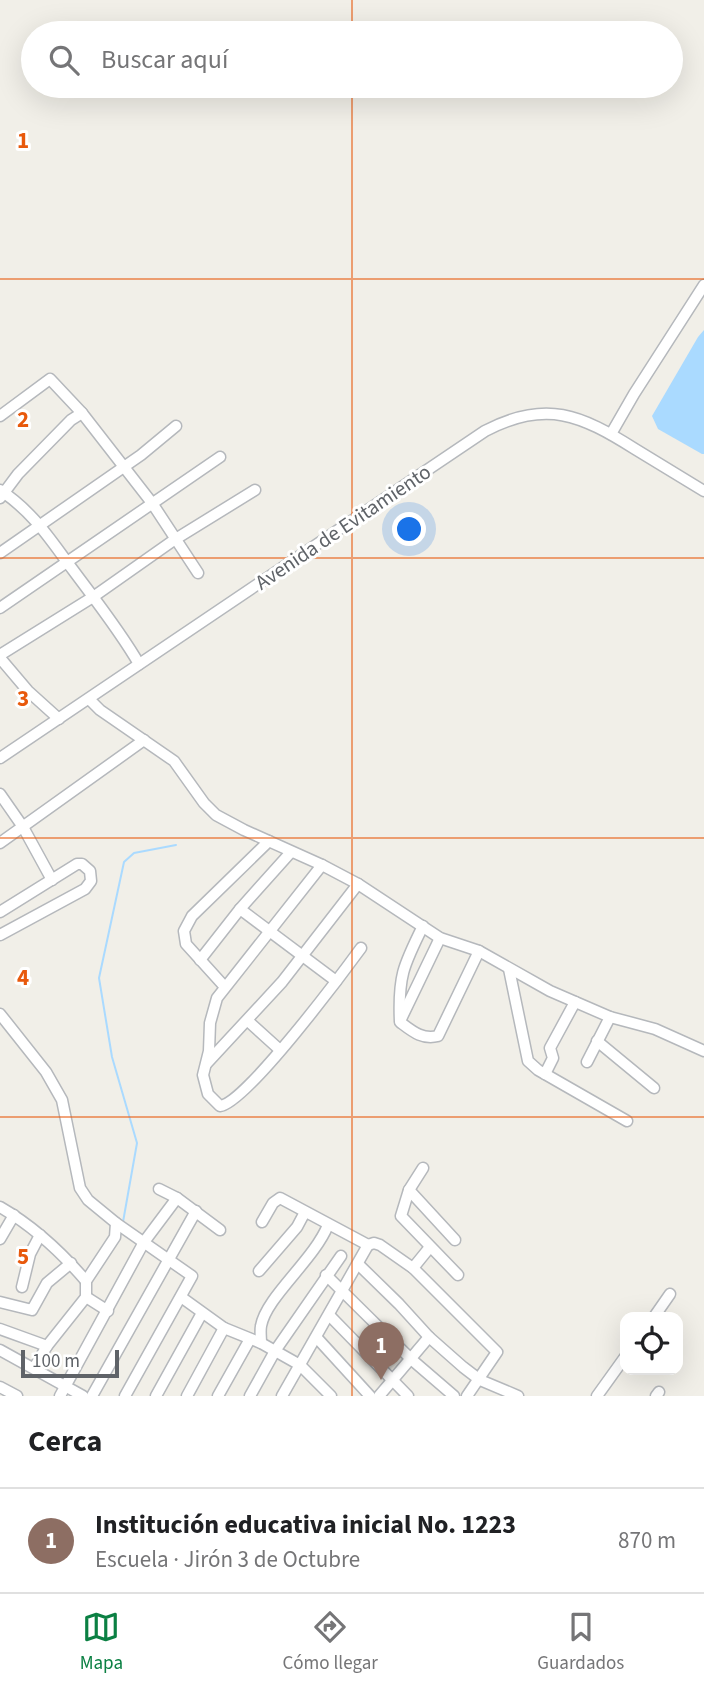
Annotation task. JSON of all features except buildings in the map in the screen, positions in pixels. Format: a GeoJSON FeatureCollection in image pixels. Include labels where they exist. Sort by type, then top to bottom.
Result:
{"type":"FeatureCollection","features":[{"type":"Feature","properties":{"kind":"street"},"geometry":{"type":"LineString","coordinates":[[611,434],[704,285]]}},
{"type":"Feature","properties":{"kind":"street"},"geometry":{"type":"LineString","coordinates":[[0,416],[48,379],[82,413],[152,503],[198,573]]}},
{"type":"Feature","properties":{"kind":"street"},"geometry":{"type":"LineString","coordinates":[[82,413],[63,428],[1,493],[15,499],[41,526],[120,632],[139,664]]}},
{"type":"Feature","properties":{"kind":"street","name":"Avenida de Evitamiento"},"geometry":{"type":"LineString","coordinates":[[0,758],[473,438],[503,421],[537,414],[558,414],[586,420],[704,491]]}},
{"type":"Feature","properties":{"kind":"street"},"geometry":{"type":"LineString","coordinates":[[0,553],[124,467],[176,426]]}},
{"type":"Feature","properties":{"kind":"street"},"geometry":{"type":"LineString","coordinates":[[0,608],[220,457]]}},
{"type":"Feature","properties":{"kind":"street"},"geometry":{"type":"LineString","coordinates":[[59,719],[28,691],[0,656],[93,597],[174,540],[255,490]]}},
{"type":"Feature","properties":{"kind":"street"},"geometry":{"type":"LineString","coordinates":[[89,699],[100,710],[177,765],[211,811],[358,884],[440,937],[479,951],[575,1002],[610,1017],[655,1029],[704,1051]]}},
{"type":"Feature","properties":{"kind":"street"},"geometry":{"type":"LineString","coordinates":[[0,843],[144,740]]}},
{"type":"Feature","properties":{"kind":"street"},"geometry":{"type":"LineString","coordinates":[[0,794],[23,827],[52,880]]}},
{"type":"Feature","properties":{"kind":"street"},"geometry":{"type":"LineString","coordinates":[[224,986],[186,944],[184,931],[192,916],[268,841]]}},
{"type":"Feature","properties":{"kind":"street"},"geometry":{"type":"LineString","coordinates":[[200,960],[240,909],[291,852]]}},
{"type":"Feature","properties":{"kind":"street"},"geometry":{"type":"LineString","coordinates":[[0,912],[77,864],[88,867],[92,876],[85,889],[0,935]]}},
{"type":"Feature","properties":{"kind":"street"},"geometry":{"type":"LineString","coordinates":[[321,865],[270,932],[224,986],[214,1007],[204,1086],[214,1101],[224,1106],[233,1101],[280,1051],[361,948]]}},
{"type":"Feature","properties":{"kind":"street"},"geometry":{"type":"LineString","coordinates":[[206,1064],[248,1021],[358,884]]}},
{"type":"Feature","properties":{"kind":"street"},"geometry":{"type":"LineString","coordinates":[[240,909],[336,981]]}},
{"type":"Feature","properties":{"kind":"street"},"geometry":{"type":"LineString","coordinates":[[423,926],[402,968],[398,993],[400,1022],[417,1035],[430,1038],[438,1036],[479,951]]}},
{"type":"Feature","properties":{"kind":"street"},"geometry":{"type":"LineString","coordinates":[[400,1022],[440,937]]}},
{"type":"Feature","properties":{"kind":"street"},"geometry":{"type":"LineString","coordinates":[[509,969],[528,1061],[626,1121]]}},
{"type":"Feature","properties":{"kind":"street"},"geometry":{"type":"LineString","coordinates":[[545,1073],[553,1058],[550,1048],[575,1002]]}},
{"type":"Feature","properties":{"kind":"street"},"geometry":{"type":"LineString","coordinates":[[0,1014],[46,1072],[62,1100],[80,1188],[88,1200],[192,1276],[125,1396]]}},
{"type":"Feature","properties":{"kind":"street"},"geometry":{"type":"LineString","coordinates":[[587,1062],[610,1017]]}},
{"type":"Feature","properties":{"kind":"street"},"geometry":{"type":"LineString","coordinates":[[248,1021],[280,1051]]}},
{"type":"Feature","properties":{"kind":"street"},"geometry":{"type":"LineString","coordinates":[[597,1041],[654,1088]]}},
{"type":"Feature","properties":{"kind":"street"},"geometry":{"type":"LineString","coordinates":[[423,1168],[409,1190],[401,1216],[458,1275]]}},
{"type":"Feature","properties":{"kind":"street"},"geometry":{"type":"LineString","coordinates":[[159,1189],[177,1198],[220,1230]]}},
{"type":"Feature","properties":{"kind":"street"},"geometry":{"type":"LineString","coordinates":[[409,1190],[455,1240]]}},
{"type":"Feature","properties":{"kind":"street"},"geometry":{"type":"LineString","coordinates":[[63,1391],[144,1242],[177,1198]]}},
{"type":"Feature","properties":{"kind":"street"},"geometry":{"type":"LineString","coordinates":[[262,1222],[273,1203],[280,1198],[368,1245]]}},
{"type":"Feature","properties":{"kind":"street"},"geometry":{"type":"LineString","coordinates":[[0,1207],[40,1235],[71,1263],[86,1281]]}},
{"type":"Feature","properties":{"kind":"street"},"geometry":{"type":"LineString","coordinates":[[92,1396],[196,1211]]}},
{"type":"Feature","properties":{"kind":"street"},"geometry":{"type":"LineString","coordinates":[[259,1271],[297,1227],[306,1212]]}},
{"type":"Feature","properties":{"kind":"street"},"geometry":{"type":"LineString","coordinates":[[0,1239],[14,1215]]}},
{"type":"Feature","properties":{"kind":"street"},"geometry":{"type":"LineString","coordinates":[[34,1368],[47,1346],[86,1297],[86,1281],[115,1237],[116,1223]]}},
{"type":"Feature","properties":{"kind":"street"},"geometry":{"type":"LineString","coordinates":[[261,1343],[261,1325],[269,1307],[321,1241],[328,1225]]}},
{"type":"Feature","properties":{"kind":"street"},"geometry":{"type":"LineString","coordinates":[[22,1287],[30,1254],[40,1235]]}},
{"type":"Feature","properties":{"kind":"street"},"geometry":{"type":"LineString","coordinates":[[282,1396],[368,1245],[374,1243],[413,1268],[497,1352],[467,1396]]}},
{"type":"Feature","properties":{"kind":"street"},"geometry":{"type":"LineString","coordinates":[[413,1268],[430,1247]]}},
{"type":"Feature","properties":{"kind":"street"},"geometry":{"type":"LineString","coordinates":[[250,1396],[275,1351],[341,1256]]}},
{"type":"Feature","properties":{"kind":"street"},"geometry":{"type":"LineString","coordinates":[[0,1302],[32,1310],[47,1283],[71,1263]]}},
{"type":"Feature","properties":{"kind":"street"},"geometry":{"type":"LineString","coordinates":[[358,1264],[429,1337],[480,1380],[518,1396]]}},
{"type":"Feature","properties":{"kind":"street"},"geometry":{"type":"LineString","coordinates":[[326,1275],[411,1359],[454,1396]]}},
{"type":"Feature","properties":{"kind":"street"},"geometry":{"type":"LineString","coordinates":[[657,1312],[670,1294]]}},
{"type":"Feature","properties":{"kind":"street"},"geometry":{"type":"LineString","coordinates":[[86,1297],[108,1311]]}},
{"type":"Feature","properties":{"kind":"street"},"geometry":{"type":"LineString","coordinates":[[181,1297],[224,1328],[261,1343],[300,1364],[331,1396]]}},
{"type":"Feature","properties":{"kind":"street"},"geometry":{"type":"LineString","coordinates":[[156,1396],[202,1313]]}},
{"type":"Feature","properties":{"kind":"street"},"geometry":{"type":"LineString","coordinates":[[329,1315],[408,1396]]}},
{"type":"Feature","properties":{"kind":"street"},"geometry":{"type":"LineString","coordinates":[[187,1396],[224,1328]]}},
{"type":"Feature","properties":{"kind":"street"},"geometry":{"type":"LineString","coordinates":[[0,1329],[47,1346]]}},
{"type":"Feature","properties":{"kind":"street"},"geometry":{"type":"LineString","coordinates":[[379,1396],[429,1337]]}},
{"type":"Feature","properties":{"kind":"street"},"geometry":{"type":"LineString","coordinates":[[317,1338],[370,1396]]}},
{"type":"Feature","properties":{"kind":"street"},"geometry":{"type":"LineString","coordinates":[[218,1396],[250,1339]]}},
{"type":"Feature","properties":{"kind":"street"},"geometry":{"type":"LineString","coordinates":[[0,1350],[34,1368],[63,1391],[83,1396]]}},
{"type":"Feature","properties":{"kind":"street"},"geometry":{"type":"LineString","coordinates":[[597,1396],[620,1364]]}},
{"type":"Feature","properties":{"kind":"street"},"geometry":{"type":"LineString","coordinates":[[0,1387],[17,1396]]}},
{"type":"Feature","properties":{"kind":"water"},"geometry":{"type":"Polygon","coordinates":[[[704,330],[702,454],[658,429],[652,416],[704,330]]]}},
{"type":"Feature","properties":{"kind":"waterway"},"geometry":{"type":"LineString","coordinates":[[123,1222],[137,1143],[112,1057],[99,978],[124,862],[134,853],[176,845]]}},
{"type":"Feature","properties":{"kind":"place","name":"Institución educativa inicial No. 1223"},"geometry":{"type":"Point","coordinates":[381,1380]}}]}
